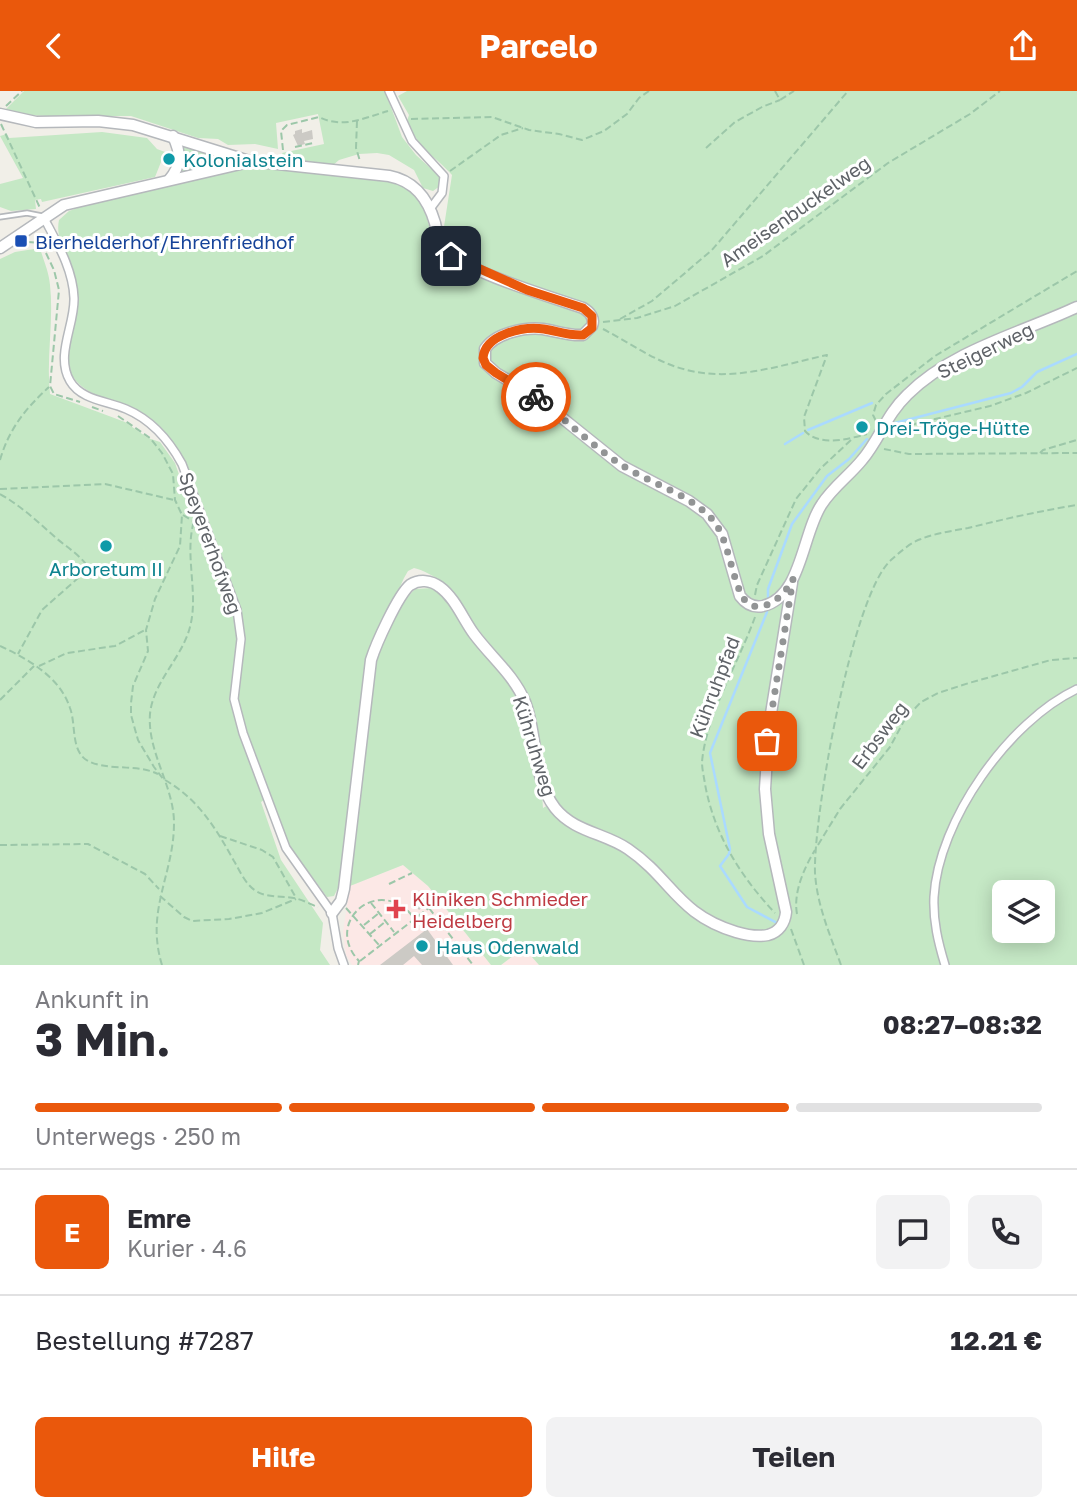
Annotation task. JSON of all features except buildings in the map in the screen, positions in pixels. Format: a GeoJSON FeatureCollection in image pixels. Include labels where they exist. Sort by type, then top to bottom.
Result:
{"type":"FeatureCollection","features":[{"type":"Feature","properties":{"kind":"street"},"geometry":{"type":"LineString","coordinates":[[389,91],[400,119],[418,150],[444,177],[441,196],[430,209]]}},
{"type":"Feature","properties":{"kind":"street"},"geometry":{"type":"LineString","coordinates":[[0,113],[36,122],[116,122],[147,128],[249,161],[396,177],[419,191],[430,209],[439,241],[451,256],[527,290],[583,308],[598,326],[579,336],[537,328],[509,334],[488,344],[483,360],[496,373],[536,397],[613,460],[689,501],[706,514],[722,534],[741,597],[749,605],[759,607],[768,604],[783,594],[793,579]]}},
{"type":"Feature","properties":{"kind":"street"},"geometry":{"type":"LineString","coordinates":[[169,180],[178,167],[180,158],[173,136]]}},
{"type":"Feature","properties":{"kind":"street"},"geometry":{"type":"LineString","coordinates":[[0,248],[41,219],[73,202],[249,161]]}},
{"type":"Feature","properties":{"kind":"street","name":"Speyererhofweg"},"geometry":{"type":"LineString","coordinates":[[41,219],[72,282],[74,313],[64,358],[71,382],[88,396],[135,413],[161,433],[182,464],[202,512],[240,623],[241,645],[234,699],[243,733],[286,848],[332,913]]}},
{"type":"Feature","properties":{"kind":"street","name":"Steigerweg"},"geometry":{"type":"LineString","coordinates":[[793,579],[819,509],[827,496],[862,460],[908,394],[942,369],[975,351],[1077,307]]}},
{"type":"Feature","properties":{"kind":"street"},"geometry":{"type":"LineString","coordinates":[[785,920],[786,907],[767,820],[766,757],[772,701],[793,579]]}},
{"type":"Feature","properties":{"kind":"street","name":"Kühruhweg"},"geometry":{"type":"LineString","coordinates":[[332,913],[339,904],[344,889],[371,660],[404,593],[414,583],[424,581],[436,584],[448,595],[476,636],[513,681],[530,718],[541,779],[549,798],[561,815],[580,828],[631,851],[684,905],[712,923],[743,934],[762,936],[774,933],[785,920]]}},
{"type":"Feature","properties":{"kind":"street"},"geometry":{"type":"LineString","coordinates":[[945,965],[936,934],[934,894],[945,850],[963,807],[987,771],[1022,728],[1047,706],[1077,689]]}},
{"type":"Feature","properties":{"kind":"street"},"geometry":{"type":"LineString","coordinates":[[332,913],[344,965]]}},
{"type":"Feature","properties":{"kind":"lane"},"geometry":{"type":"LineString","coordinates":[[0,217],[27,213],[41,219]]}},
{"type":"Feature","properties":{"kind":"path"},"geometry":{"type":"LineString","coordinates":[[22,91],[0,113],[2,128],[38,199],[41,219],[37,235],[54,270],[59,290],[50,386],[52,392],[57,395],[109,413]]}},
{"type":"Feature","properties":{"kind":"path"},"geometry":{"type":"LineString","coordinates":[[400,119],[492,117],[524,128],[582,140],[615,123],[649,91]]}},
{"type":"Feature","properties":{"kind":"path"},"geometry":{"type":"LineString","coordinates":[[775,91],[780,100]]}},
{"type":"Feature","properties":{"kind":"path"},"geometry":{"type":"LineString","coordinates":[[706,148],[736,122],[794,91]]}},
{"type":"Feature","properties":{"kind":"path","name":"Ameisenbuckelweg"},"geometry":{"type":"LineString","coordinates":[[598,326],[675,306],[762,255],[888,163],[970,114],[1000,91]]}},
{"type":"Feature","properties":{"kind":"path"},"geometry":{"type":"LineString","coordinates":[[619,319],[652,301],[712,250],[846,92]]}},
{"type":"Feature","properties":{"kind":"path"},"geometry":{"type":"LineString","coordinates":[[283,150],[281,131],[287,125],[319,117],[332,124],[357,121],[396,109]]}},
{"type":"Feature","properties":{"kind":"path"},"geometry":{"type":"LineString","coordinates":[[357,121],[356,148],[360,161]]}},
{"type":"Feature","properties":{"kind":"path"},"geometry":{"type":"LineString","coordinates":[[444,177],[501,135],[524,128]]}},
{"type":"Feature","properties":{"kind":"path"},"geometry":{"type":"LineString","coordinates":[[295,147],[313,143]]}},
{"type":"Feature","properties":{"kind":"path"},"geometry":{"type":"LineString","coordinates":[[24,243],[40,243]]}},
{"type":"Feature","properties":{"kind":"path"},"geometry":{"type":"LineString","coordinates":[[1077,271],[936,356],[886,394],[874,410],[886,451],[909,454],[1077,453]]}},
{"type":"Feature","properties":{"kind":"path"},"geometry":{"type":"LineString","coordinates":[[598,326],[662,361],[685,370],[709,374],[742,374],[827,355],[804,417],[805,431],[818,440],[879,434],[990,406],[1026,393],[1077,368]]}},
{"type":"Feature","properties":{"kind":"path"},"geometry":{"type":"LineString","coordinates":[[0,460],[7,436],[35,399],[50,386]]}},
{"type":"Feature","properties":{"kind":"path"},"geometry":{"type":"LineString","coordinates":[[115,414],[157,446],[172,471],[175,500],[182,515],[180,547],[155,599],[146,630],[148,651],[133,686],[131,715],[138,740],[164,779]]}},
{"type":"Feature","properties":{"kind":"path","name":"Kühruhpfad"},"geometry":{"type":"LineString","coordinates":[[785,920],[765,903],[729,855],[708,801],[702,764],[713,718],[759,607],[755,593],[757,585],[787,514],[807,484],[852,438]]}},
{"type":"Feature","properties":{"kind":"path"},"geometry":{"type":"LineString","coordinates":[[1040,453],[1077,440]]}},
{"type":"Feature","properties":{"kind":"path"},"geometry":{"type":"LineString","coordinates":[[0,489],[105,484],[175,500]]}},
{"type":"Feature","properties":{"kind":"path"},"geometry":{"type":"LineString","coordinates":[[0,494],[33,516],[85,563],[84,572],[78,579],[43,610],[18,654]]}},
{"type":"Feature","properties":{"kind":"path"},"geometry":{"type":"LineString","coordinates":[[841,965],[817,895],[816,848],[822,796],[858,629],[868,598],[884,568],[918,539],[1013,516],[1077,505]]}},
{"type":"Feature","properties":{"kind":"path"},"geometry":{"type":"LineString","coordinates":[[162,965],[155,932],[174,825],[171,799],[152,736],[150,712],[155,694],[184,646],[192,618],[191,536],[194,521],[202,512]]}},
{"type":"Feature","properties":{"kind":"path"},"geometry":{"type":"LineString","coordinates":[[182,515],[194,521]]}},
{"type":"Feature","properties":{"kind":"path"},"geometry":{"type":"LineString","coordinates":[[0,700],[36,666],[67,653],[115,646],[146,630]]}},
{"type":"Feature","properties":{"kind":"path"},"geometry":{"type":"LineString","coordinates":[[0,646],[36,666],[59,688],[68,703],[78,750],[85,758],[96,764],[147,769],[164,779],[190,796],[210,820],[246,882],[255,891],[266,895],[297,898],[332,913]]}},
{"type":"Feature","properties":{"kind":"path","name":"Erbsweg"},"geometry":{"type":"LineString","coordinates":[[785,920],[793,920],[797,913],[802,875],[840,809],[890,747],[905,719],[921,702],[938,693],[969,683],[1051,660],[1077,658]]}},
{"type":"Feature","properties":{"kind":"path"},"geometry":{"type":"LineString","coordinates":[[219,835],[262,850],[273,857],[297,898]]}},
{"type":"Feature","properties":{"kind":"path"},"geometry":{"type":"LineString","coordinates":[[0,845],[88,843],[145,874],[161,891]]}},
{"type":"Feature","properties":{"kind":"path"},"geometry":{"type":"LineString","coordinates":[[389,884],[412,873]]}},
{"type":"Feature","properties":{"kind":"path"},"geometry":{"type":"LineString","coordinates":[[160,895],[192,921],[262,913],[297,898]]}},
{"type":"Feature","properties":{"kind":"path"},"geometry":{"type":"LineString","coordinates":[[414,918],[397,903],[384,900],[370,902],[354,914],[347,935],[350,950],[359,963],[434,904]]}},
{"type":"Feature","properties":{"kind":"path"},"geometry":{"type":"LineString","coordinates":[[370,902],[394,933]]}},
{"type":"Feature","properties":{"kind":"path"},"geometry":{"type":"LineString","coordinates":[[339,904],[354,914],[379,945]]}},
{"type":"Feature","properties":{"kind":"path"},"geometry":{"type":"LineString","coordinates":[[429,907],[473,965]]}},
{"type":"Feature","properties":{"kind":"path"},"geometry":{"type":"LineString","coordinates":[[363,926],[379,913]]}},
{"type":"Feature","properties":{"kind":"path"},"geometry":{"type":"LineString","coordinates":[[785,920],[804,965]]}},
{"type":"Feature","properties":{"kind":"path"},"geometry":{"type":"LineString","coordinates":[[370,934],[386,922]]}},
{"type":"Feature","properties":{"kind":"shaded area","name":"Kliniken Schmieder Heidelberg"},"geometry":{"type":"Polygon","coordinates":[[[403,865],[428,886],[491,965],[352,965],[346,955],[343,932],[350,886],[403,865]]]}},
{"type":"Feature","properties":{"kind":"shaded area","name":"Kliniken Schmieder Heidelberg"},"geometry":{"type":"Polygon","coordinates":[[[524,948],[539,965],[501,965],[524,948]]]}},
{"type":"Feature","properties":{"kind":"green space"},"geometry":{"type":"Polygon","coordinates":[[[24,91],[385,91],[402,137],[416,155],[441,178],[440,186],[433,191],[423,188],[414,170],[389,155],[377,153],[359,154],[339,160],[332,166],[287,161],[282,153],[324,144],[318,114],[276,123],[278,149],[255,144],[228,145],[218,139],[198,138],[131,116],[25,115],[6,109],[24,91]]]}},
{"type":"Feature","properties":{"kind":"green space"},"geometry":{"type":"Polygon","coordinates":[[[407,91],[1077,91],[1077,965],[539,965],[524,948],[501,965],[491,965],[428,886],[403,865],[350,886],[376,654],[403,602],[415,589],[432,588],[440,592],[505,677],[521,704],[543,808],[555,801],[545,780],[535,720],[522,686],[447,587],[433,576],[414,568],[408,571],[404,578],[365,665],[341,870],[334,896],[327,897],[291,848],[269,797],[261,802],[281,860],[323,923],[320,950],[330,965],[0,965],[0,259],[15,252],[40,248],[48,275],[51,299],[50,394],[125,422],[148,438],[160,442],[175,463],[195,521],[204,509],[185,462],[172,440],[144,414],[85,389],[70,371],[69,351],[77,314],[77,294],[59,237],[59,220],[69,211],[94,202],[236,170],[263,168],[379,178],[403,185],[414,192],[423,206],[433,238],[443,233],[452,175],[416,139],[407,121],[409,115],[398,96],[407,91]]]}},
{"type":"Feature","properties":{"kind":"green space"},"geometry":{"type":"Polygon","coordinates":[[[102,132],[147,138],[157,149],[165,152],[155,177],[42,202],[41,199],[35,200],[36,209],[11,211],[0,207],[0,184],[23,178],[0,136],[7,134],[9,138],[102,132]]]}},
{"type":"Feature","properties":{"kind":"green space"},"geometry":{"type":"Polygon","coordinates":[[[182,144],[231,161],[180,174],[185,159],[182,144]]]}},
{"type":"Feature","properties":{"kind":"waterway"},"geometry":{"type":"LineString","coordinates":[[895,423],[1011,393],[1022,387],[1037,372],[1077,354]]}},
{"type":"Feature","properties":{"kind":"waterway"},"geometry":{"type":"LineString","coordinates":[[808,430],[872,403]]}},
{"type":"Feature","properties":{"kind":"waterway"},"geometry":{"type":"LineString","coordinates":[[785,444],[803,433]]}},
{"type":"Feature","properties":{"kind":"waterway"},"geometry":{"type":"LineString","coordinates":[[768,598],[768,589],[792,524],[827,476],[849,459],[867,439]]}},
{"type":"Feature","properties":{"kind":"waterway"},"geometry":{"type":"LineString","coordinates":[[767,612],[710,753],[730,849],[720,866],[747,907],[779,924]]}},
{"type":"Feature","properties":{"kind":"way so far"},"geometry":{"type":"LineString","coordinates":[[536,397],[613,460],[689,501],[712,519],[722,534],[739,594],[746,603],[756,607],[768,604],[785,592],[793,579],[767,741]]}},
{"type":"Feature","properties":{"kind":"place","name":"Kolonialstein"},"geometry":{"type":"Point","coordinates":[169,159]}},
{"type":"Feature","properties":{"kind":"place","name":"Bierhelderhof/Ehrenfriedhof"},"geometry":{"type":"Point","coordinates":[21,241]}},
{"type":"Feature","properties":{"kind":"place","name":"Drei-Tröge-Hütte"},"geometry":{"type":"Point","coordinates":[862,427]}},
{"type":"Feature","properties":{"kind":"place","name":"Arboretum II"},"geometry":{"type":"Point","coordinates":[106,546]}},
{"type":"Feature","properties":{"kind":"place","name":"Kliniken Schmieder Heidelberg"},"geometry":{"type":"Point","coordinates":[396,909]}},
{"type":"Feature","properties":{"kind":"place","name":"Haus Odenwald"},"geometry":{"type":"Point","coordinates":[422,946]}},
{"type":"Feature","properties":{"kind":"route"},"geometry":{"type":"LineString","coordinates":[[451,256],[542,296],[583,308],[592,316],[592,328],[583,335],[530,329],[494,339],[486,346],[483,358],[490,369],[536,397]]}}]}
